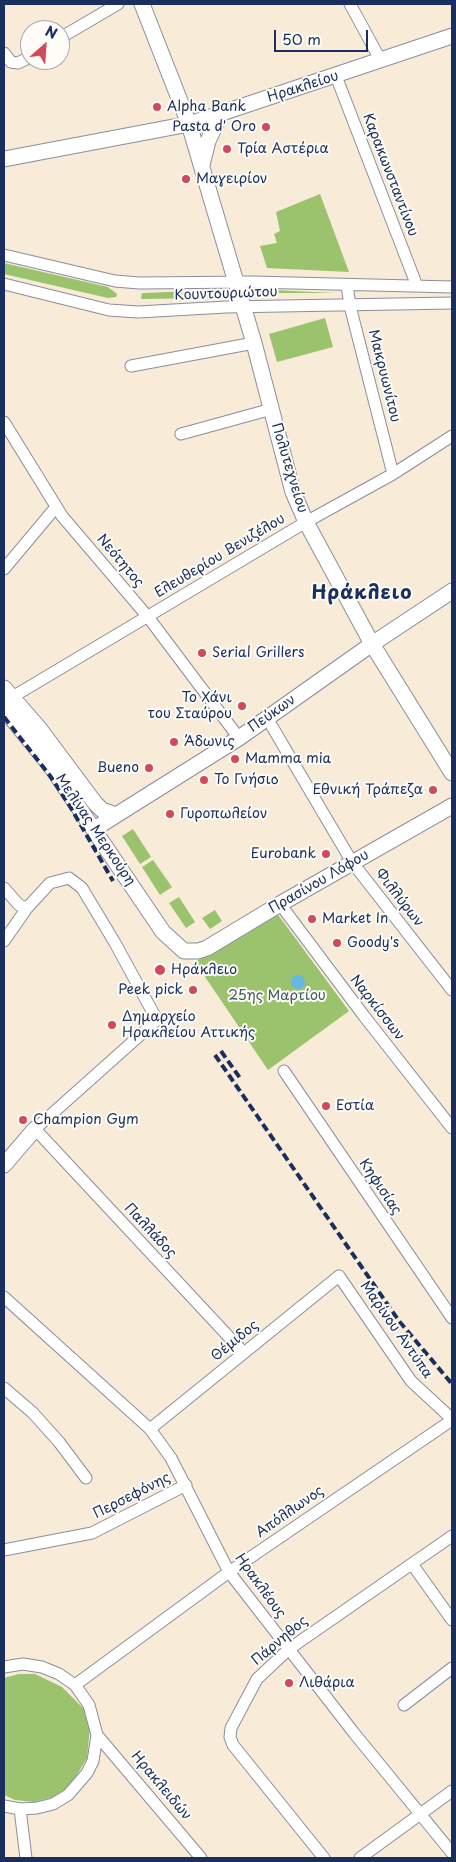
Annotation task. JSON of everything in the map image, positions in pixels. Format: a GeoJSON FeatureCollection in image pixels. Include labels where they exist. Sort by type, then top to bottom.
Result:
{"type":"FeatureCollection","features":[{"type":"Feature","properties":{"kind":"street"},"geometry":{"type":"LineString","coordinates":[[70,32],[118,4]]}},
{"type":"Feature","properties":{"kind":"street"},"geometry":{"type":"LineString","coordinates":[[142,4],[189,124],[235,282]]}},
{"type":"Feature","properties":{"kind":"street"},"geometry":{"type":"LineString","coordinates":[[350,4],[381,61]]}},
{"type":"Feature","properties":{"kind":"street","name":"Ηρακλείου"},"geometry":{"type":"LineString","coordinates":[[4,159],[189,124],[452,36]]}},
{"type":"Feature","properties":{"kind":"street"},"geometry":{"type":"LineString","coordinates":[[4,53],[11,62],[20,62]]}},
{"type":"Feature","properties":{"kind":"street","name":"Καρακωνσταντίνου"},"geometry":{"type":"LineString","coordinates":[[336,76],[417,286]]}},
{"type":"Feature","properties":{"kind":"street"},"geometry":{"type":"LineString","coordinates":[[202,167],[208,142],[220,114]]}},
{"type":"Feature","properties":{"kind":"street","name":"Κουντουριώτου"},"geometry":{"type":"LineString","coordinates":[[4,256],[115,281],[452,287]]}},
{"type":"Feature","properties":{"kind":"street","name":"Πολυτεχνείου"},"geometry":{"type":"LineString","coordinates":[[235,282],[254,343],[294,492],[306,522],[372,644],[452,773]]}},
{"type":"Feature","properties":{"kind":"street","name":"Κουντουριώτου"},"geometry":{"type":"LineString","coordinates":[[4,284],[108,310],[138,312],[243,307],[452,303]]}},
{"type":"Feature","properties":{"kind":"street","name":"Μακρυωνίτου"},"geometry":{"type":"LineString","coordinates":[[348,286],[350,306],[393,474]]}},
{"type":"Feature","properties":{"kind":"street"},"geometry":{"type":"LineString","coordinates":[[131,366],[254,343]]}},
{"type":"Feature","properties":{"kind":"street"},"geometry":{"type":"LineString","coordinates":[[181,434],[272,409]]}},
{"type":"Feature","properties":{"kind":"street","name":"Νεότητος"},"geometry":{"type":"LineString","coordinates":[[4,422],[8,438],[56,507],[148,618],[239,738]]}},
{"type":"Feature","properties":{"kind":"street","name":"Ελευθερίου Βενιζέλου"},"geometry":{"type":"LineString","coordinates":[[6,699],[148,618],[306,522],[393,474],[452,436]]}},
{"type":"Feature","properties":{"kind":"street"},"geometry":{"type":"LineString","coordinates":[[4,569],[56,507]]}},
{"type":"Feature","properties":{"kind":"street","name":"Πεύκων"},"geometry":{"type":"LineString","coordinates":[[99,838],[96,831],[102,824],[239,738],[372,644],[452,591]]}},
{"type":"Feature","properties":{"kind":"street","name":"Μελίνας Μερκούρη"},"geometry":{"type":"LineString","coordinates":[[6,699],[95,803],[102,810],[116,815]]}},
{"type":"Feature","properties":{"kind":"street","name":"Μελίνας Μερκούρη"},"geometry":{"type":"LineString","coordinates":[[6,699],[163,932],[184,951]]}},
{"type":"Feature","properties":{"kind":"street","name":"Φιλλύρων"},"geometry":{"type":"LineString","coordinates":[[267,718],[352,862],[452,990]]}},
{"type":"Feature","properties":{"kind":"street","name":"Πρασίνου Λόφου"},"geometry":{"type":"LineString","coordinates":[[184,951],[198,951],[207,948],[352,862],[452,806]]}},
{"type":"Feature","properties":{"kind":"street"},"geometry":{"type":"LineString","coordinates":[[4,941],[27,908],[50,884],[63,878],[69,878],[82,888],[157,1020],[35,1129],[4,1165]]}},
{"type":"Feature","properties":{"kind":"street"},"geometry":{"type":"LineString","coordinates":[[4,888],[19,905],[27,908]]}},
{"type":"Feature","properties":{"kind":"street","name":"Ναρκίσσων"},"geometry":{"type":"LineString","coordinates":[[280,904],[364,1016],[452,1128]]}},
{"type":"Feature","properties":{"kind":"street","name":"Κηφισίας"},"geometry":{"type":"LineString","coordinates":[[284,1071],[452,1318]]}},
{"type":"Feature","properties":{"kind":"street","name":"Παλλάδος"},"geometry":{"type":"LineString","coordinates":[[35,1129],[244,1353]]}},
{"type":"Feature","properties":{"kind":"street","name":"Θέμιδος"},"geometry":{"type":"LineString","coordinates":[[150,1429],[339,1276]]}},
{"type":"Feature","properties":{"kind":"street","name":"Μαρίνου Αντύπα"},"geometry":{"type":"LineString","coordinates":[[339,1276],[411,1381],[452,1419]]}},
{"type":"Feature","properties":{"kind":"street","name":"Ηρακλέους"},"geometry":{"type":"LineString","coordinates":[[4,1297],[150,1429],[171,1458],[186,1485],[229,1572],[452,1853]]}},
{"type":"Feature","properties":{"kind":"street"},"geometry":{"type":"LineString","coordinates":[[4,1388],[38,1418],[86,1478]]}},
{"type":"Feature","properties":{"kind":"street","name":"Απόλλωνος"},"geometry":{"type":"LineString","coordinates":[[75,1685],[229,1572],[452,1419]]}},
{"type":"Feature","properties":{"kind":"street","name":"Περσεφόνης"},"geometry":{"type":"LineString","coordinates":[[4,1550],[92,1533],[186,1485]]}},
{"type":"Feature","properties":{"kind":"street","name":"Πάρνηθος"},"geometry":{"type":"LineString","coordinates":[[324,1858],[233,1745],[230,1737],[231,1728],[257,1679],[289,1649],[452,1536]]}},
{"type":"Feature","properties":{"kind":"street"},"geometry":{"type":"LineString","coordinates":[[412,1564],[452,1620]]}},
{"type":"Feature","properties":{"kind":"street"},"geometry":{"type":"LineString","coordinates":[[4,1667],[23,1664],[42,1667],[59,1674],[75,1685],[89,1704],[97,1735],[93,1761],[80,1784],[68,1795],[53,1804],[37,1808],[20,1809],[4,1806]]}},
{"type":"Feature","properties":{"kind":"street"},"geometry":{"type":"LineString","coordinates":[[404,1705],[452,1668]]}},
{"type":"Feature","properties":{"kind":"street","name":"Ηρακλειδών"},"geometry":{"type":"LineString","coordinates":[[97,1735],[200,1858]]}},
{"type":"Feature","properties":{"kind":"street"},"geometry":{"type":"LineString","coordinates":[[360,1858],[452,1791]]}},
{"type":"Feature","properties":{"kind":"street"},"geometry":{"type":"LineString","coordinates":[[20,1809],[26,1858]]}},
{"type":"Feature","properties":{"kind":"green space"},"geometry":{"type":"Polygon","coordinates":[[[320,194],[349,272],[267,268],[260,246],[277,243],[274,234],[280,231],[276,212],[320,194]]]}},
{"type":"Feature","properties":{"kind":"green space"},"geometry":{"type":"Polygon","coordinates":[[[4,263],[108,287],[117,294],[116,297],[108,298],[4,274],[4,263]]]}},
{"type":"Feature","properties":{"kind":"green space"},"geometry":{"type":"Polygon","coordinates":[[[217,290],[221,293],[218,298],[141,299],[142,293],[217,290]]]}},
{"type":"Feature","properties":{"kind":"green space"},"geometry":{"type":"Polygon","coordinates":[[[274,290],[334,293],[274,293],[274,290]]]}},
{"type":"Feature","properties":{"kind":"green space"},"geometry":{"type":"Polygon","coordinates":[[[325,318],[333,347],[277,362],[269,334],[325,318]]]}},
{"type":"Feature","properties":{"kind":"green space"},"geometry":{"type":"Polygon","coordinates":[[[133,829],[151,857],[140,864],[122,836],[133,829]]]}},
{"type":"Feature","properties":{"kind":"green space"},"geometry":{"type":"Polygon","coordinates":[[[153,860],[172,887],[160,895],[142,867],[153,860]]]}},
{"type":"Feature","properties":{"kind":"green space"},"geometry":{"type":"Polygon","coordinates":[[[179,897],[195,922],[186,928],[169,903],[179,897]]]}},
{"type":"Feature","properties":{"kind":"green space"},"geometry":{"type":"Polygon","coordinates":[[[215,910],[222,921],[210,929],[202,918],[215,910]]]}},
{"type":"Feature","properties":{"kind":"green space","name":"25ης Μαρτίου"},"geometry":{"type":"Polygon","coordinates":[[[276,912],[349,1011],[268,1070],[195,962],[276,912]]]}},
{"type":"Feature","properties":{"kind":"green space"},"geometry":{"type":"Polygon","coordinates":[[[19,1674],[35,1674],[62,1687],[84,1709],[90,1727],[87,1758],[74,1780],[58,1796],[34,1802],[15,1800],[4,1795],[4,1678],[19,1674]]]}},
{"type":"Feature","properties":{"kind":"water"},"geometry":{"type":"Polygon","coordinates":[[[295,975],[301,975],[305,982],[301,989],[295,989],[291,985],[291,979],[295,975]]]}},
{"type":"Feature","properties":{"kind":"railway"},"geometry":{"type":"LineString","coordinates":[[4,717],[51,777],[113,881]]}},
{"type":"Feature","properties":{"kind":"railway"},"geometry":{"type":"LineString","coordinates":[[221,1051],[240,1078]]}},
{"type":"Feature","properties":{"kind":"railway"},"geometry":{"type":"LineString","coordinates":[[215,1055],[399,1321],[452,1384]]}},
{"type":"Feature","properties":{"kind":"place","name":"Alpha Bank"},"geometry":{"type":"Point","coordinates":[157,107]}},
{"type":"Feature","properties":{"kind":"place","name":"Pasta d' Oro"},"geometry":{"type":"Point","coordinates":[266,127]}},
{"type":"Feature","properties":{"kind":"place","name":"Τρία Αστέρια"},"geometry":{"type":"Point","coordinates":[227,149]}},
{"type":"Feature","properties":{"kind":"place","name":"Μαγειρίον"},"geometry":{"type":"Point","coordinates":[186,179]}},
{"type":"Feature","properties":{"kind":"place","name":"Serial Grillers"},"geometry":{"type":"Point","coordinates":[202,653]}},
{"type":"Feature","properties":{"kind":"place","name":"Το Χάνι του Σταύρου"},"geometry":{"type":"Point","coordinates":[242,706]}},
{"type":"Feature","properties":{"kind":"place","name":"Άδωνις"},"geometry":{"type":"Point","coordinates":[174,742]}},
{"type":"Feature","properties":{"kind":"place","name":"Mamma mia"},"geometry":{"type":"Point","coordinates":[235,759]}},
{"type":"Feature","properties":{"kind":"place","name":"Bueno"},"geometry":{"type":"Point","coordinates":[149,768]}},
{"type":"Feature","properties":{"kind":"place","name":"Το Γνήσιο"},"geometry":{"type":"Point","coordinates":[204,780]}},
{"type":"Feature","properties":{"kind":"place","name":"Εθνική Τράπεζα"},"geometry":{"type":"Point","coordinates":[433,790]}},
{"type":"Feature","properties":{"kind":"place","name":"Γυροπωλείον"},"geometry":{"type":"Point","coordinates":[170,814]}},
{"type":"Feature","properties":{"kind":"place","name":"Eurobank"},"geometry":{"type":"Point","coordinates":[326,854]}},
{"type":"Feature","properties":{"kind":"place","name":"Market In"},"geometry":{"type":"Point","coordinates":[312,919]}},
{"type":"Feature","properties":{"kind":"place","name":"Goody's"},"geometry":{"type":"Point","coordinates":[337,943]}},
{"type":"Feature","properties":{"kind":"place","name":"Ηράκλειο"},"geometry":{"type":"Point","coordinates":[160,970]}},
{"type":"Feature","properties":{"kind":"place","name":"Peek pick"},"geometry":{"type":"Point","coordinates":[193,990]}},
{"type":"Feature","properties":{"kind":"place","name":"Δημαρχείο Ηρακλείου Αττικής"},"geometry":{"type":"Point","coordinates":[112,1025]}},
{"type":"Feature","properties":{"kind":"place","name":"Εστία"},"geometry":{"type":"Point","coordinates":[326,1106]}},
{"type":"Feature","properties":{"kind":"place","name":"Champion Gym"},"geometry":{"type":"Point","coordinates":[23,1120]}},
{"type":"Feature","properties":{"kind":"place","name":"Λιθάρια"},"geometry":{"type":"Point","coordinates":[289,1683]}},
{"type":"Feature","properties":{"kind":"district","name":"Ηράκλειο"},"geometry":{"type":"Point","coordinates":[362,594]}}]}
